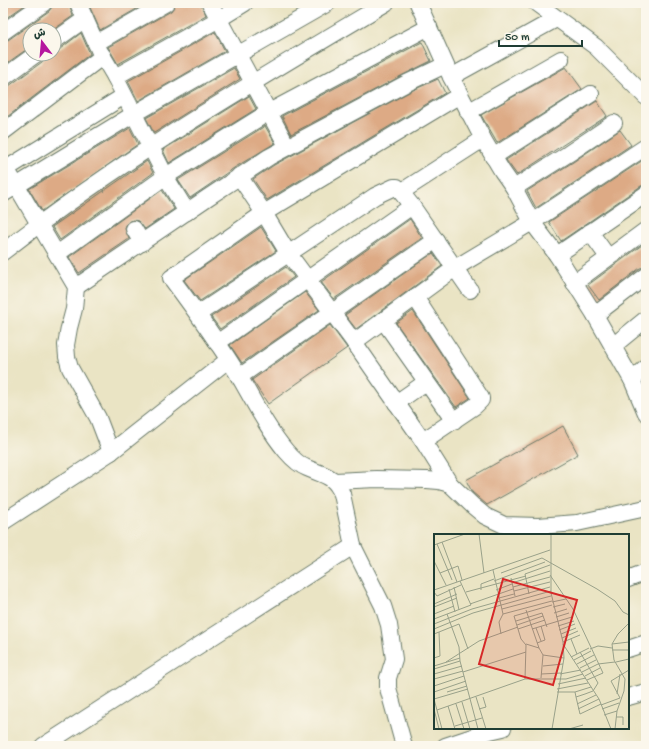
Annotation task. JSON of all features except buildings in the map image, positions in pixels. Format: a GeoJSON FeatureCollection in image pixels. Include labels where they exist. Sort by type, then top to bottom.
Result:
{"type":"FeatureCollection","features":[{"type":"Feature","properties":{"kind":"street"},"geometry":{"type":"LineString","coordinates":[[3,32],[44,3]]}},
{"type":"Feature","properties":{"kind":"street"},"geometry":{"type":"LineString","coordinates":[[3,132],[99,50],[166,3]]}},
{"type":"Feature","properties":{"kind":"street"},"geometry":{"type":"LineString","coordinates":[[210,3],[287,146]]}},
{"type":"Feature","properties":{"kind":"street"},"geometry":{"type":"LineString","coordinates":[[115,77],[245,3]]}},
{"type":"Feature","properties":{"kind":"street"},"geometry":{"type":"LineString","coordinates":[[3,194],[134,114],[328,3]]}},
{"type":"Feature","properties":{"kind":"street"},"geometry":{"type":"LineString","coordinates":[[3,252],[39,224],[150,146],[253,82],[386,3]]}},
{"type":"Feature","properties":{"kind":"street"},"geometry":{"type":"LineString","coordinates":[[418,3],[448,71],[483,139],[514,188],[532,222],[557,255],[595,315],[639,391],[646,413]]}},
{"type":"Feature","properties":{"kind":"street"},"geometry":{"type":"LineString","coordinates":[[536,3],[596,47],[646,97]]}},
{"type":"Feature","properties":{"kind":"street"},"geometry":{"type":"LineString","coordinates":[[62,32],[84,9],[99,50],[115,77],[186,212]]}},
{"type":"Feature","properties":{"kind":"street"},"geometry":{"type":"LineString","coordinates":[[76,288],[239,176],[287,146],[407,83],[448,71],[556,19]]}},
{"type":"Feature","properties":{"kind":"street"},"geometry":{"type":"LineString","coordinates":[[57,254],[166,176],[269,112],[429,27]]}},
{"type":"Feature","properties":{"kind":"street"},"geometry":{"type":"LineString","coordinates":[[468,112],[561,59]]}},
{"type":"Feature","properties":{"kind":"street"},"geometry":{"type":"LineString","coordinates":[[3,78],[25,62]]}},
{"type":"Feature","properties":{"kind":"street"},"geometry":{"type":"LineString","coordinates":[[493,156],[591,94]]}},
{"type":"Feature","properties":{"kind":"street"},"geometry":{"type":"LineString","coordinates":[[404,746],[388,688],[388,678],[394,659],[389,625],[380,599],[354,546],[342,494],[335,481],[326,475],[306,468],[292,458],[261,416],[239,377],[198,314],[171,278],[264,213],[460,95]]}},
{"type":"Feature","properties":{"kind":"street"},"geometry":{"type":"LineString","coordinates":[[111,452],[98,418],[70,368],[67,357],[66,345],[74,309],[76,288],[5,167],[124,96]]}},
{"type":"Feature","properties":{"kind":"street"},"geometry":{"type":"LineString","coordinates":[[514,188],[614,123]]}},
{"type":"Feature","properties":{"kind":"street"},"geometry":{"type":"LineString","coordinates":[[401,192],[483,139]]}},
{"type":"Feature","properties":{"kind":"street"},"geometry":{"type":"LineString","coordinates":[[354,342],[455,268],[532,222],[644,148]]}},
{"type":"Feature","properties":{"kind":"street"},"geometry":{"type":"LineString","coordinates":[[239,176],[264,213],[288,253],[354,342],[423,441],[450,484],[485,516],[506,530],[577,523],[646,508]]}},
{"type":"Feature","properties":{"kind":"street"},"geometry":{"type":"LineString","coordinates":[[198,314],[375,196],[394,187],[397,187],[412,206],[470,290]]}},
{"type":"Feature","properties":{"kind":"street"},"geometry":{"type":"LineString","coordinates":[[557,255],[646,194]]}},
{"type":"Feature","properties":{"kind":"street"},"geometry":{"type":"LineString","coordinates":[[217,343],[412,206]]}},
{"type":"Feature","properties":{"kind":"street"},"geometry":{"type":"LineString","coordinates":[[134,229],[142,243]]}},
{"type":"Feature","properties":{"kind":"street"},"geometry":{"type":"LineString","coordinates":[[574,283],[646,230]]}},
{"type":"Feature","properties":{"kind":"street"},"geometry":{"type":"LineString","coordinates":[[590,232],[608,257]]}},
{"type":"Feature","properties":{"kind":"street"},"geometry":{"type":"LineString","coordinates":[[239,377],[436,240]]}},
{"type":"Feature","properties":{"kind":"street"},"geometry":{"type":"LineString","coordinates":[[595,315],[646,276]]}},
{"type":"Feature","properties":{"kind":"street"},"geometry":{"type":"LineString","coordinates":[[416,297],[481,398],[475,406],[423,441]]}},
{"type":"Feature","properties":{"kind":"street"},"geometry":{"type":"LineString","coordinates":[[613,346],[646,319]]}},
{"type":"Feature","properties":{"kind":"street"},"geometry":{"type":"LineString","coordinates":[[383,320],[454,420]]}},
{"type":"Feature","properties":{"kind":"street"},"geometry":{"type":"LineString","coordinates":[[3,522],[111,452],[228,360]]}},
{"type":"Feature","properties":{"kind":"street"},"geometry":{"type":"LineString","coordinates":[[639,391],[646,368]]}},
{"type":"Feature","properties":{"kind":"street"},"geometry":{"type":"LineString","coordinates":[[396,403],[426,382]]}},
{"type":"Feature","properties":{"kind":"street"},"geometry":{"type":"LineString","coordinates":[[335,481],[376,479],[427,480],[450,484]]}},
{"type":"Feature","properties":{"kind":"street"},"geometry":{"type":"LineString","coordinates":[[43,746],[354,546]]}},
{"type":"Feature","properties":{"kind":"street"},"geometry":{"type":"LineString","coordinates":[[629,579],[646,572]]}},
{"type":"Feature","properties":{"kind":"street"},"geometry":{"type":"LineString","coordinates":[[629,648],[646,643]]}},
{"type":"Feature","properties":{"kind":"street"},"geometry":{"type":"LineString","coordinates":[[629,696],[646,692]]}},
{"type":"Feature","properties":{"kind":"street"},"geometry":{"type":"LineString","coordinates":[[445,746],[499,729]]}}]}
